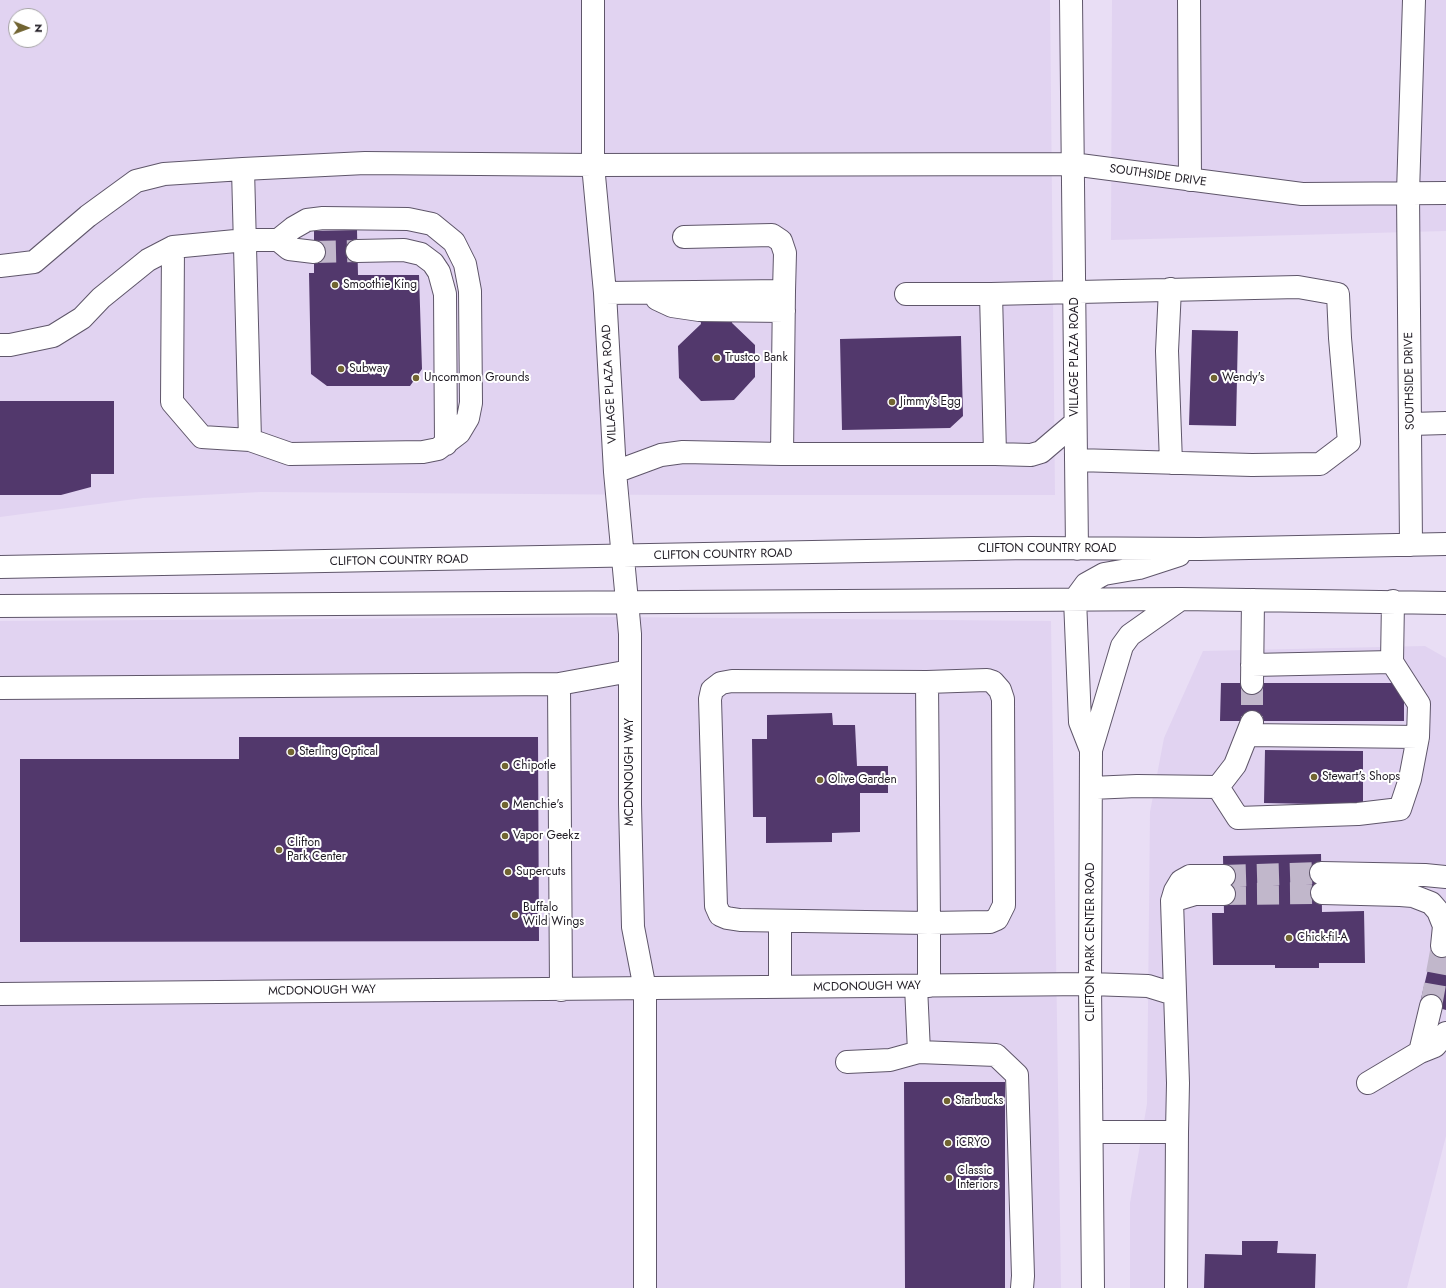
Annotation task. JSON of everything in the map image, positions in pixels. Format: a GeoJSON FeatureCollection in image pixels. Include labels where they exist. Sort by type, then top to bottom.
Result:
{"type":"FeatureCollection","features":[{"type":"Feature","properties":{"kind":"street","name":"VILLAGE PLAZA ROAD"},"geometry":{"type":"LineString","coordinates":[[593,0],[593,165],[605,293],[615,472],[627,602]]}},
{"type":"Feature","properties":{"kind":"street"},"geometry":{"type":"LineString","coordinates":[[1071,0],[1072,164]]}},
{"type":"Feature","properties":{"kind":"street"},"geometry":{"type":"LineString","coordinates":[[1189,0],[1190,180]]}},
{"type":"Feature","properties":{"kind":"street","name":"SOUTHSIDE DRIVE"},"geometry":{"type":"LineString","coordinates":[[1411,545],[1408,193],[1414,0]]}},
{"type":"Feature","properties":{"kind":"street","name":"SOUTHSIDE DRIVE"},"geometry":{"type":"LineString","coordinates":[[0,266],[34,262],[88,216],[136,181],[164,174],[243,169],[365,163],[593,165],[1072,164],[1302,194],[1408,193]]}},
{"type":"Feature","properties":{"kind":"street","name":"VILLAGE PLAZA ROAD"},"geometry":{"type":"LineString","coordinates":[[1072,164],[1077,549]]}},
{"type":"Feature","properties":{"kind":"street"},"geometry":{"type":"LineString","coordinates":[[243,169],[250,440]]}},
{"type":"Feature","properties":{"kind":"street"},"geometry":{"type":"LineString","coordinates":[[1408,193],[1446,194]]}},
{"type":"Feature","properties":{"kind":"street"},"geometry":{"type":"LineString","coordinates":[[173,247],[172,402],[202,437],[250,440],[290,454],[424,452],[438,449],[459,433],[468,418],[470,403],[470,291],[465,264],[454,242],[432,224],[408,219],[323,218],[307,220],[292,228],[278,240]]}},
{"type":"Feature","properties":{"kind":"street"},"geometry":{"type":"LineString","coordinates":[[684,237],[772,235],[781,241],[785,253],[782,454]]}},
{"type":"Feature","properties":{"kind":"street"},"geometry":{"type":"LineString","coordinates":[[0,345],[10,345],[53,336],[82,318],[101,298],[148,260],[173,247],[246,240],[278,240],[289,249],[314,252]]}},
{"type":"Feature","properties":{"kind":"street"},"geometry":{"type":"LineString","coordinates":[[357,251],[404,250],[421,254],[433,263],[440,272],[444,294],[446,444]]}},
{"type":"Feature","properties":{"kind":"street"},"geometry":{"type":"LineString","coordinates":[[906,294],[1074,294],[1170,289],[1298,287],[1338,294],[1340,338],[1349,442],[1320,464],[1252,465],[1076,460]]}},
{"type":"Feature","properties":{"kind":"street"},"geometry":{"type":"LineString","coordinates":[[1170,289],[1167,351],[1171,463]]}},
{"type":"Feature","properties":{"kind":"street"},"geometry":{"type":"LineString","coordinates":[[605,293],[645,293],[672,306],[699,310],[784,301]]}},
{"type":"Feature","properties":{"kind":"street"},"geometry":{"type":"LineString","coordinates":[[991,294],[995,454]]}},
{"type":"Feature","properties":{"kind":"street"},"geometry":{"type":"LineString","coordinates":[[615,472],[661,455],[683,452],[782,454],[1031,454],[1041,452],[1075,423]]}},
{"type":"Feature","properties":{"kind":"street"},"geometry":{"type":"LineString","coordinates":[[1411,424],[1446,423]]}},
{"type":"Feature","properties":{"kind":"street","name":"CLIFTON COUNTRY ROAD"},"geometry":{"type":"LineString","coordinates":[[2,566],[622,557],[1029,548],[1200,549],[1446,544]]}},
{"type":"Feature","properties":{"kind":"street"},"geometry":{"type":"LineString","coordinates":[[1075,599],[1086,584],[1104,574],[1139,568],[1200,549]]}},
{"type":"Feature","properties":{"kind":"street"},"geometry":{"type":"LineString","coordinates":[[0,606],[1075,599],[1393,601],[1446,603]]}},
{"type":"Feature","properties":{"kind":"street","name":"CLIFTON PARK CENTER ROAD"},"geometry":{"type":"LineString","coordinates":[[1075,599],[1080,722],[1091,750],[1090,984],[1094,1288]]}},
{"type":"Feature","properties":{"kind":"street"},"geometry":{"type":"LineString","coordinates":[[1091,750],[1122,646],[1130,635],[1181,599]]}},
{"type":"Feature","properties":{"kind":"street"},"geometry":{"type":"LineString","coordinates":[[1253,600],[1252,674],[1392,662]]}},
{"type":"Feature","properties":{"kind":"street"},"geometry":{"type":"LineString","coordinates":[[1218,787],[1238,818],[1358,814],[1400,809],[1410,779],[1418,737],[1419,704],[1392,662],[1393,601]]}},
{"type":"Feature","properties":{"kind":"street","name":"MCDONOUGH WAY"},"geometry":{"type":"LineString","coordinates":[[627,602],[630,634],[630,804],[633,927],[645,989]]}},
{"type":"Feature","properties":{"kind":"street"},"geometry":{"type":"LineString","coordinates":[[0,688],[559,684],[630,670]]}},
{"type":"Feature","properties":{"kind":"street"},"geometry":{"type":"LineString","coordinates":[[987,680],[993,682],[1000,690],[1003,707],[1004,905],[1002,912],[997,919],[990,922],[929,923],[780,921],[727,918],[720,915],[716,906],[710,698],[712,690],[721,683],[732,681],[928,682],[987,680]]}},
{"type":"Feature","properties":{"kind":"street"},"geometry":{"type":"LineString","coordinates":[[919,1052],[929,923],[928,682]]}},
{"type":"Feature","properties":{"kind":"street"},"geometry":{"type":"LineString","coordinates":[[559,684],[561,990]]}},
{"type":"Feature","properties":{"kind":"street"},"geometry":{"type":"LineString","coordinates":[[1218,787],[1235,764],[1250,728],[1418,737]]}},
{"type":"Feature","properties":{"kind":"street"},"geometry":{"type":"LineString","coordinates":[[1091,788],[1137,786],[1218,787]]}},
{"type":"Feature","properties":{"kind":"street"},"geometry":{"type":"LineString","coordinates":[[1442,946],[1444,926],[1438,911],[1431,903],[1412,896],[1322,883],[1425,875],[1446,877]]}},
{"type":"Feature","properties":{"kind":"street"},"geometry":{"type":"LineString","coordinates":[[1176,1288],[1178,1083],[1172,901],[1224,885]]}},
{"type":"Feature","properties":{"kind":"street"},"geometry":{"type":"LineString","coordinates":[[780,921],[780,987]]}},
{"type":"Feature","properties":{"kind":"street","name":"MCDONOUGH WAY"},"geometry":{"type":"LineString","coordinates":[[0,994],[1090,984],[1148,986],[1174,994]]}},
{"type":"Feature","properties":{"kind":"street"},"geometry":{"type":"LineString","coordinates":[[645,989],[645,1288]]}},
{"type":"Feature","properties":{"kind":"street"},"geometry":{"type":"LineString","coordinates":[[1420,1052],[1431,1006]]}},
{"type":"Feature","properties":{"kind":"street"},"geometry":{"type":"LineString","coordinates":[[1368,1083],[1420,1052],[1435,1046],[1446,1033]]}},
{"type":"Feature","properties":{"kind":"street"},"geometry":{"type":"LineString","coordinates":[[847,1062],[890,1060],[919,1052],[996,1055],[1017,1074],[1023,1276],[1022,1288]]}},
{"type":"Feature","properties":{"kind":"street"},"geometry":{"type":"LineString","coordinates":[[1092,1132],[1177,1132]]}},
{"type":"Feature","properties":{"kind":"shaded area"},"geometry":{"type":"Polygon","coordinates":[[[0,0],[1050,0],[1055,495],[669,495],[261,492],[143,498],[0,517],[0,0]]]}},
{"type":"Feature","properties":{"kind":"shaded area"},"geometry":{"type":"Polygon","coordinates":[[[1112,0],[1446,0],[1446,231],[1111,240],[1112,0]]]}},
{"type":"Feature","properties":{"kind":"shaded area","name":"Clifton Park Center"},"geometry":{"type":"Polygon","coordinates":[[[616,617],[1051,621],[1061,1288],[0,1288],[0,621],[616,617]]]}},
{"type":"Feature","properties":{"kind":"shaded area"},"geometry":{"type":"Polygon","coordinates":[[[1425,646],[1446,658],[1446,1136],[1407,1288],[1130,1288],[1130,1203],[1147,1104],[1150,812],[1164,738],[1203,651],[1425,646]]]}},
{"type":"Feature","properties":{"kind":"building"},"geometry":{"type":"Polygon","coordinates":[[[357,230],[358,275],[419,275],[422,369],[410,386],[327,386],[311,374],[309,273],[314,273],[314,231],[357,230]]]}},
{"type":"Feature","properties":{"kind":"building"},"geometry":{"type":"Polygon","coordinates":[[[731,299],[732,323],[755,345],[755,377],[734,400],[701,401],[679,378],[678,346],[701,324],[699,310],[731,299]]]}},
{"type":"Feature","properties":{"kind":"building","name":"Wendy's"},"geometry":{"type":"Polygon","coordinates":[[[1192,330],[1238,331],[1236,426],[1189,425],[1192,330]]]}},
{"type":"Feature","properties":{"kind":"building"},"geometry":{"type":"Polygon","coordinates":[[[961,336],[963,416],[950,428],[842,430],[840,339],[961,336]]]}},
{"type":"Feature","properties":{"kind":"building"},"geometry":{"type":"Polygon","coordinates":[[[0,401],[114,401],[114,474],[91,474],[91,487],[61,495],[0,495],[0,401]]]}},
{"type":"Feature","properties":{"kind":"building"},"geometry":{"type":"Polygon","coordinates":[[[1221,683],[1404,683],[1404,721],[1220,721],[1221,683]]]}},
{"type":"Feature","properties":{"kind":"building","name":"Olive Garden"},"geometry":{"type":"Polygon","coordinates":[[[832,713],[833,725],[855,725],[857,766],[888,766],[888,793],[860,793],[860,832],[832,833],[832,842],[766,843],[766,817],[753,817],[752,739],[767,739],[767,715],[832,713]]]}},
{"type":"Feature","properties":{"kind":"building","name":"Clifton Park Center"},"geometry":{"type":"Polygon","coordinates":[[[239,737],[538,737],[539,941],[20,942],[20,759],[239,759],[239,737]]]}},
{"type":"Feature","properties":{"kind":"building","name":"Stewart's Shops"},"geometry":{"type":"Polygon","coordinates":[[[1265,750],[1363,751],[1363,805],[1264,803],[1265,750]]]}},
{"type":"Feature","properties":{"kind":"building"},"geometry":{"type":"Polygon","coordinates":[[[1321,854],[1322,912],[1364,911],[1365,963],[1319,963],[1319,968],[1275,968],[1275,965],[1213,965],[1212,913],[1224,913],[1223,856],[1321,854]]]}},
{"type":"Feature","properties":{"kind":"building"},"geometry":{"type":"Polygon","coordinates":[[[1434,944],[1446,947],[1446,1010],[1420,1003],[1434,944]]]}},
{"type":"Feature","properties":{"kind":"building"},"geometry":{"type":"Polygon","coordinates":[[[904,1082],[1005,1082],[1005,1288],[905,1288],[904,1082]]]}},
{"type":"Feature","properties":{"kind":"building"},"geometry":{"type":"Polygon","coordinates":[[[1242,1241],[1278,1241],[1277,1253],[1316,1254],[1315,1288],[1204,1288],[1205,1254],[1242,1255],[1242,1241]]]}},
{"type":"Feature","properties":{"kind":"tunnel"},"geometry":{"type":"LineString","coordinates":[[314,252],[357,251]]}},
{"type":"Feature","properties":{"kind":"tunnel"},"geometry":{"type":"LineString","coordinates":[[1252,683],[1252,721]]}},
{"type":"Feature","properties":{"kind":"tunnel"},"geometry":{"type":"LineString","coordinates":[[1224,876],[1321,873]]}},
{"type":"Feature","properties":{"kind":"tunnel"},"geometry":{"type":"LineString","coordinates":[[1224,894],[1322,893]]}},
{"type":"Feature","properties":{"kind":"tunnel"},"geometry":{"type":"LineString","coordinates":[[1431,1006],[1442,946]]}},
{"type":"Feature","properties":{"kind":"place","name":"Smoothie King"},"geometry":{"type":"Point","coordinates":[335,285]}},
{"type":"Feature","properties":{"kind":"place","name":"Trustco Bank"},"geometry":{"type":"Point","coordinates":[717,358]}},
{"type":"Feature","properties":{"kind":"place","name":"Subway"},"geometry":{"type":"Point","coordinates":[341,369]}},
{"type":"Feature","properties":{"kind":"place","name":"Uncommon Grounds"},"geometry":{"type":"Point","coordinates":[416,378]}},
{"type":"Feature","properties":{"kind":"place","name":"Wendy's"},"geometry":{"type":"Point","coordinates":[1214,378]}},
{"type":"Feature","properties":{"kind":"place","name":"Jimmy's Egg"},"geometry":{"type":"Point","coordinates":[892,402]}},
{"type":"Feature","properties":{"kind":"place","name":"Sterling Optical"},"geometry":{"type":"Point","coordinates":[291,752]}},
{"type":"Feature","properties":{"kind":"place","name":"Chipotle"},"geometry":{"type":"Point","coordinates":[505,766]}},
{"type":"Feature","properties":{"kind":"place","name":"Stewart's Shops"},"geometry":{"type":"Point","coordinates":[1314,777]}},
{"type":"Feature","properties":{"kind":"place","name":"Olive Garden"},"geometry":{"type":"Point","coordinates":[820,780]}},
{"type":"Feature","properties":{"kind":"place","name":"Menchie's"},"geometry":{"type":"Point","coordinates":[505,805]}},
{"type":"Feature","properties":{"kind":"place","name":"Vapor Geekz"},"geometry":{"type":"Point","coordinates":[505,836]}},
{"type":"Feature","properties":{"kind":"place","name":"Clifton Park Center"},"geometry":{"type":"Point","coordinates":[279,850]}},
{"type":"Feature","properties":{"kind":"place","name":"Supercuts"},"geometry":{"type":"Point","coordinates":[508,872]}},
{"type":"Feature","properties":{"kind":"place","name":"Buffalo Wild Wings"},"geometry":{"type":"Point","coordinates":[515,915]}},
{"type":"Feature","properties":{"kind":"place","name":"Chick-fil-A"},"geometry":{"type":"Point","coordinates":[1289,938]}},
{"type":"Feature","properties":{"kind":"place","name":"Starbucks"},"geometry":{"type":"Point","coordinates":[947,1101]}},
{"type":"Feature","properties":{"kind":"place","name":"iCRYO"},"geometry":{"type":"Point","coordinates":[948,1143]}},
{"type":"Feature","properties":{"kind":"place","name":"Classic Interiors"},"geometry":{"type":"Point","coordinates":[949,1178]}}]}
